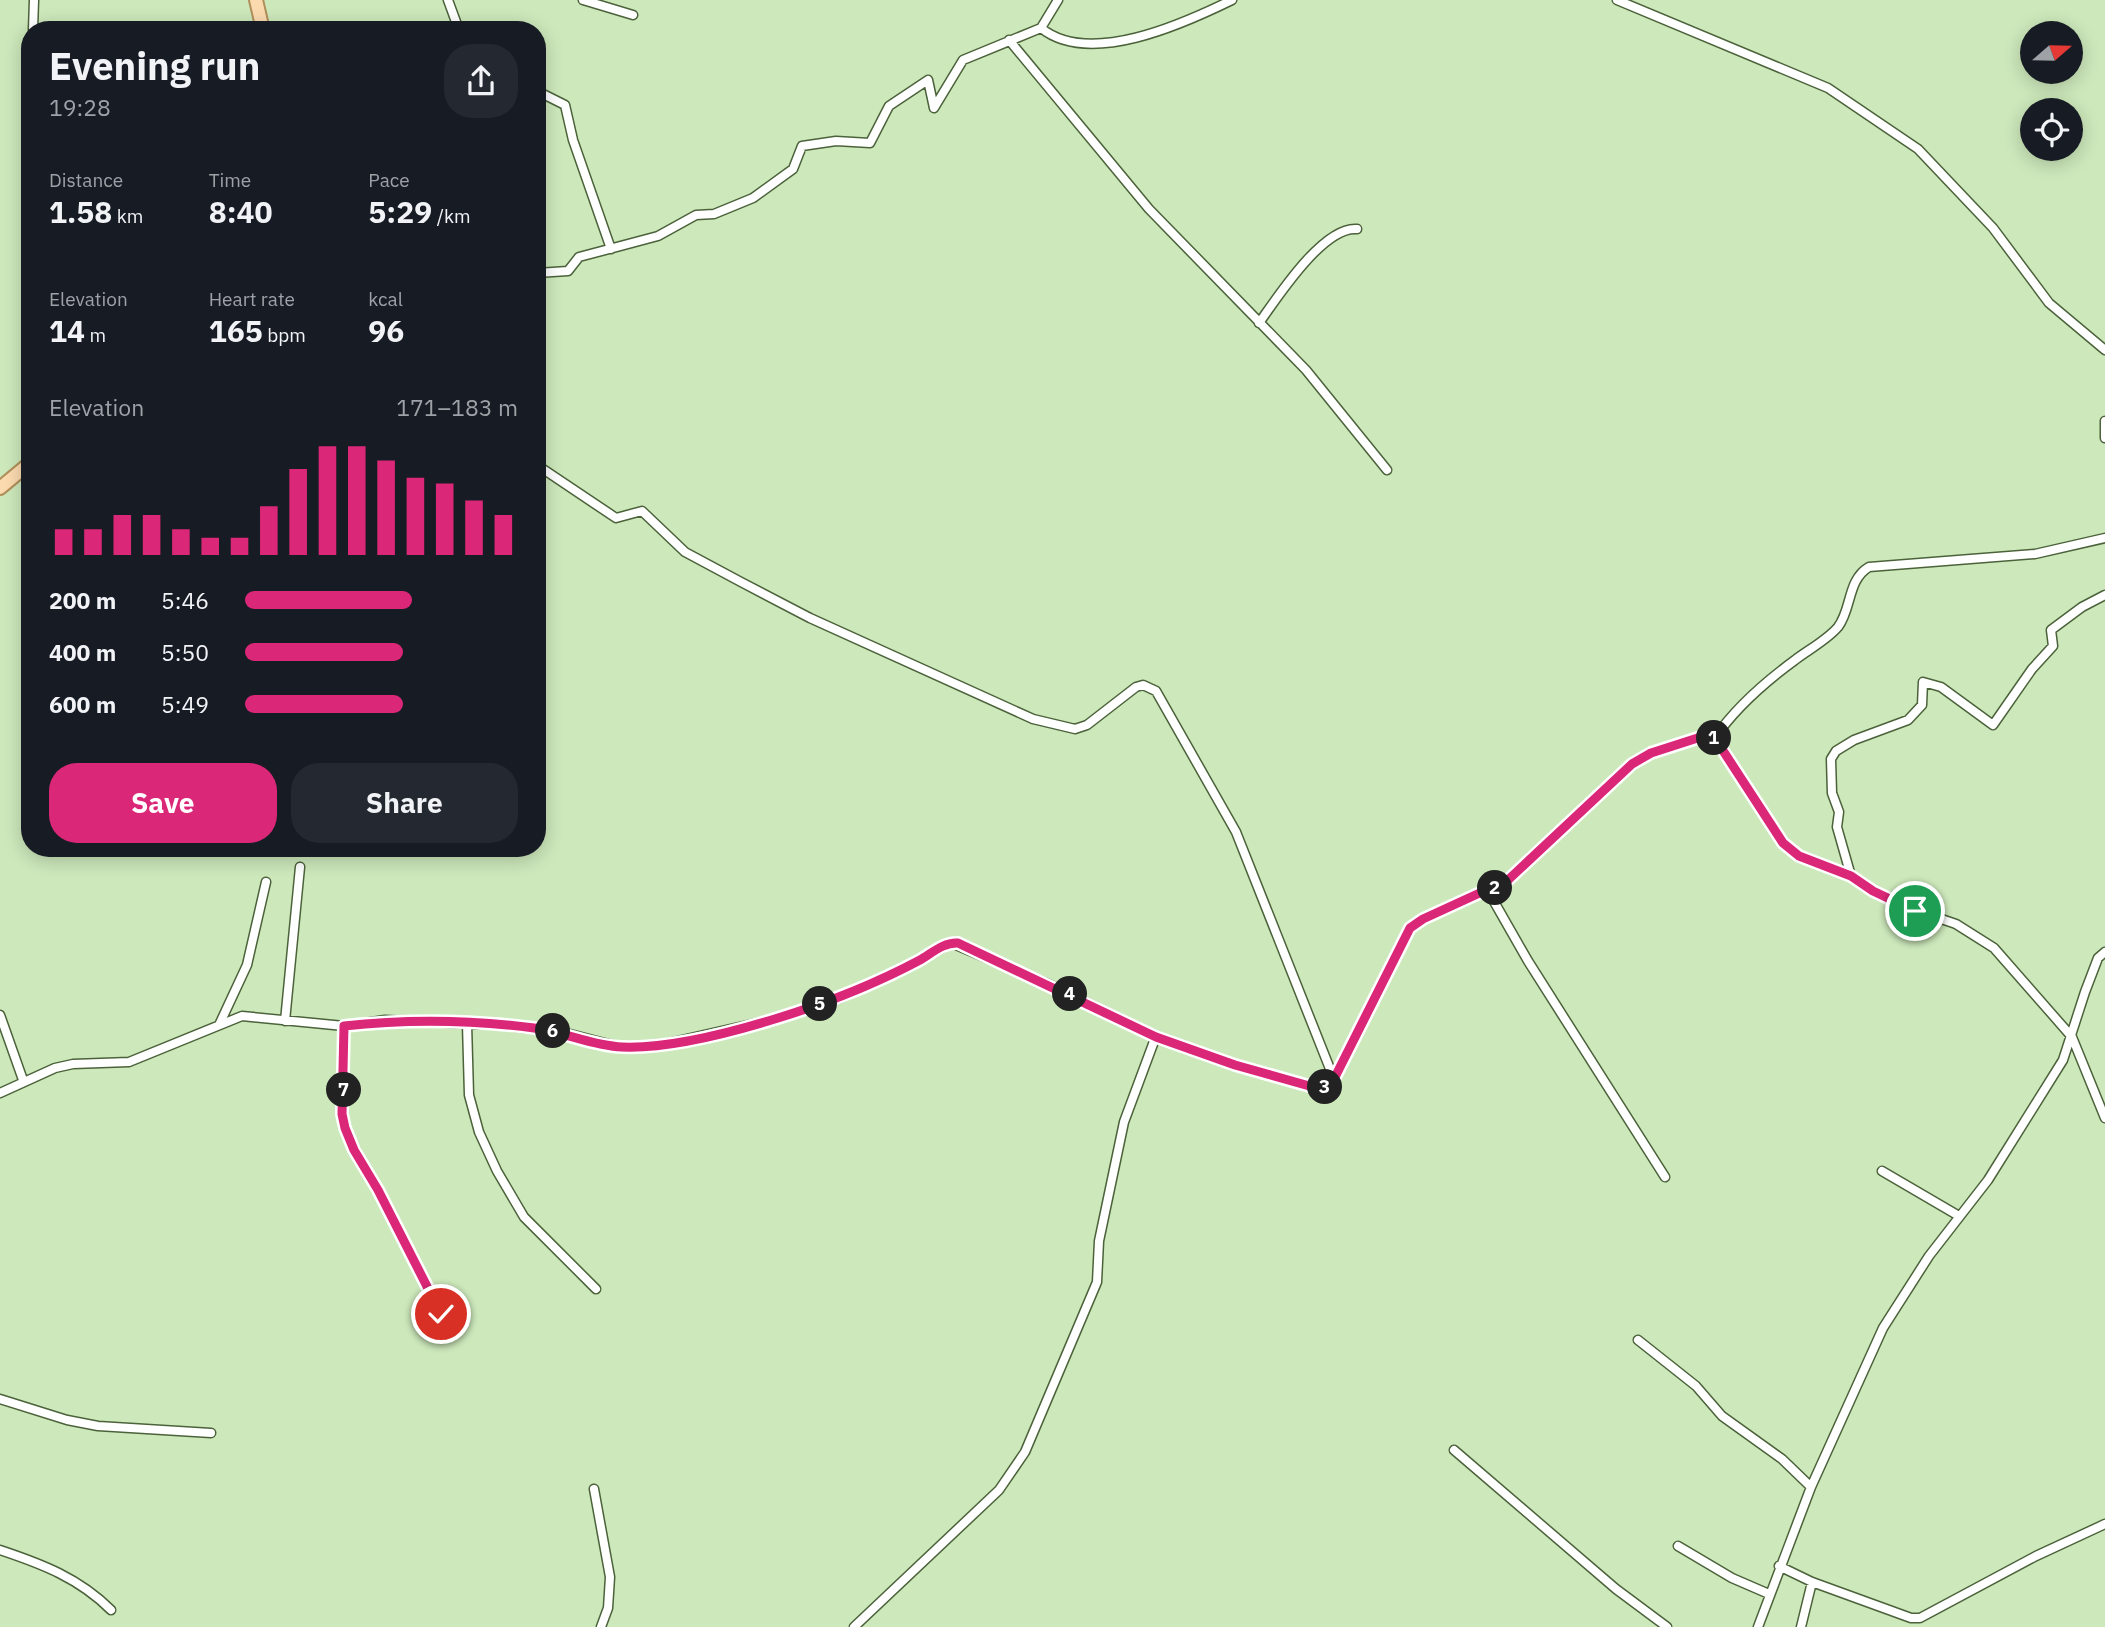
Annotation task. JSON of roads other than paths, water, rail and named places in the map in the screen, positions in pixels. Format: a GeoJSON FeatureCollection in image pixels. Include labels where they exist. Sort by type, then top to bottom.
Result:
{"type":"FeatureCollection","features":[{"type":"Feature","properties":{"kind":"main road"},"geometry":{"type":"LineString","coordinates":[[256,0],[260,21]]}},
{"type":"Feature","properties":{"kind":"main road"},"geometry":{"type":"LineString","coordinates":[[0,488],[21,470]]}},
{"type":"Feature","properties":{"kind":"street"},"geometry":{"type":"LineString","coordinates":[[33,21],[34,0]]}},
{"type":"Feature","properties":{"kind":"street"},"geometry":{"type":"LineString","coordinates":[[448,0],[456,21]]}},
{"type":"Feature","properties":{"kind":"street"},"geometry":{"type":"LineString","coordinates":[[583,0],[633,15]]}},
{"type":"Feature","properties":{"kind":"street"},"geometry":{"type":"LineString","coordinates":[[546,272],[568,271],[579,257],[658,236],[696,215],[714,214],[753,198],[793,169],[802,146],[836,141],[870,143],[889,106],[928,80],[934,108],[963,60],[1041,28],[1058,0]]}},
{"type":"Feature","properties":{"kind":"street"},"geometry":{"type":"LineString","coordinates":[[1041,28],[1052,37],[1073,41],[1128,40],[1172,27],[1231,0]]}},
{"type":"Feature","properties":{"kind":"street"},"geometry":{"type":"LineString","coordinates":[[1617,0],[1828,88],[1918,149],[1993,228],[2049,303],[2105,351]]}},
{"type":"Feature","properties":{"kind":"street"},"geometry":{"type":"LineString","coordinates":[[1009,40],[1149,209],[1306,370],[1387,470]]}},
{"type":"Feature","properties":{"kind":"street"},"geometry":{"type":"LineString","coordinates":[[546,96],[565,105],[573,140],[611,249]]}},
{"type":"Feature","properties":{"kind":"street"},"geometry":{"type":"LineString","coordinates":[[1259,323],[1290,280],[1327,241],[1338,232],[1357,229]]}},
{"type":"Feature","properties":{"kind":"street"},"geometry":{"type":"LineString","coordinates":[[2105,421],[2105,438]]}},
{"type":"Feature","properties":{"kind":"street"},"geometry":{"type":"LineString","coordinates":[[546,471],[616,518],[642,512],[685,552],[810,618],[1032,719],[1074,729],[1087,724],[1136,687],[1143,685],[1156,691],[1237,832],[1334,1079]]}},
{"type":"Feature","properties":{"kind":"street"},"geometry":{"type":"LineString","coordinates":[[1714,738],[1724,723],[1767,681],[1836,629],[1844,617],[1856,579],[1869,568],[2035,554],[2105,538]]}},
{"type":"Feature","properties":{"kind":"street"},"geometry":{"type":"LineString","coordinates":[[1851,876],[1838,834],[1839,812],[1832,793],[1831,759],[1836,751],[1854,740],[1908,720],[1922,705],[1923,682],[1941,687],[1993,725],[2032,669],[2053,646],[2051,630],[2082,607],[2105,595]]}},
{"type":"Feature","properties":{"kind":"street"},"geometry":{"type":"LineString","coordinates":[[0,1093],[23,1080],[72,1064],[129,1062],[242,1016],[344,1026],[385,1020],[534,1028],[620,1047],[675,1043],[775,1019],[840,998],[890,976],[951,943],[1046,983],[1156,1037],[1320,1089],[1334,1079],[1410,928],[1423,919],[1508,880],[1632,764],[1697,736],[1707,735],[1714,738],[1783,843],[1799,856],[1851,876],[1873,891],[1915,911],[1956,924],[1994,948],[2072,1037],[2105,1118]]}},
{"type":"Feature","properties":{"kind":"street"},"geometry":{"type":"LineString","coordinates":[[285,1021],[300,867]]}},
{"type":"Feature","properties":{"kind":"street"},"geometry":{"type":"LineString","coordinates":[[220,1023],[247,965],[266,882]]}},
{"type":"Feature","properties":{"kind":"street"},"geometry":{"type":"LineString","coordinates":[[1488,891],[1528,961],[1665,1177]]}},
{"type":"Feature","properties":{"kind":"street"},"geometry":{"type":"LineString","coordinates":[[1758,1627],[1811,1487],[1883,1328],[1928,1256],[2013,1143],[2063,1060],[2094,970],[2105,952]]}},
{"type":"Feature","properties":{"kind":"street"},"geometry":{"type":"LineString","coordinates":[[0,1015],[23,1080]]}},
{"type":"Feature","properties":{"kind":"street"},"geometry":{"type":"LineString","coordinates":[[467,1024],[469,1095],[479,1132],[497,1171],[524,1217],[596,1289]]}},
{"type":"Feature","properties":{"kind":"street"},"geometry":{"type":"LineString","coordinates":[[344,1026],[342,1114],[345,1128],[441,1314]]}},
{"type":"Feature","properties":{"kind":"street"},"geometry":{"type":"LineString","coordinates":[[854,1627],[999,1490],[1024,1452],[1097,1282],[1099,1241],[1124,1122],[1156,1037]]}},
{"type":"Feature","properties":{"kind":"street"},"geometry":{"type":"LineString","coordinates":[[1882,1171],[1959,1216]]}},
{"type":"Feature","properties":{"kind":"street"},"geometry":{"type":"LineString","coordinates":[[1638,1339],[1696,1386],[1722,1416],[1782,1459],[1811,1487]]}},
{"type":"Feature","properties":{"kind":"street"},"geometry":{"type":"LineString","coordinates":[[0,1399],[67,1420],[98,1426],[211,1433]]}},
{"type":"Feature","properties":{"kind":"street"},"geometry":{"type":"LineString","coordinates":[[1454,1450],[1616,1589],[1667,1627]]}},
{"type":"Feature","properties":{"kind":"street"},"geometry":{"type":"LineString","coordinates":[[594,1489],[610,1577],[608,1608],[601,1627]]}},
{"type":"Feature","properties":{"kind":"street"},"geometry":{"type":"LineString","coordinates":[[1779,1566],[1812,1582],[1911,1618],[1920,1618],[2036,1556],[2105,1524]]}},
{"type":"Feature","properties":{"kind":"street"},"geometry":{"type":"LineString","coordinates":[[1678,1546],[1732,1578],[1769,1594]]}},
{"type":"Feature","properties":{"kind":"street"},"geometry":{"type":"LineString","coordinates":[[0,1550],[63,1573],[97,1596],[111,1610]]}},
{"type":"Feature","properties":{"kind":"street"},"geometry":{"type":"LineString","coordinates":[[1801,1627],[1812,1582]]}}]}
